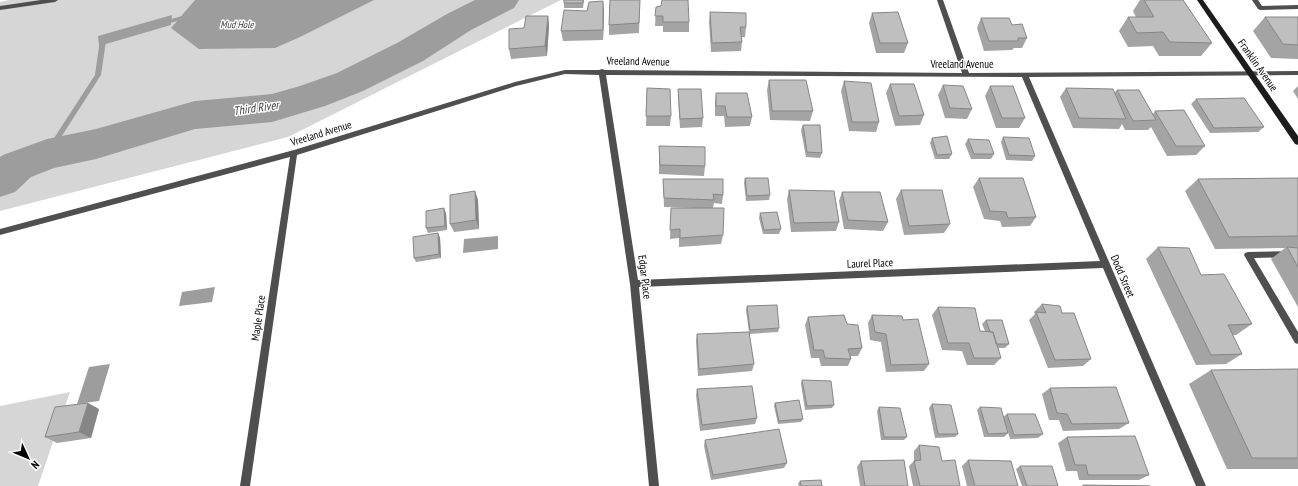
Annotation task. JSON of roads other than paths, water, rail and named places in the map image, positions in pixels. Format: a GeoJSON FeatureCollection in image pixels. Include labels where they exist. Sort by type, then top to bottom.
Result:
{"type":"FeatureCollection","features":[{"type":"Feature","properties":{"kind":"main road","name":"Franklin Avenue"},"geometry":{"type":"LineString","coordinates":[[1200,0],[1298,142]]}},
{"type":"Feature","properties":{"kind":"street"},"geometry":{"type":"LineString","coordinates":[[0,8],[55,0]]}},
{"type":"Feature","properties":{"kind":"street"},"geometry":{"type":"LineString","coordinates":[[940,0],[966,75]]}},
{"type":"Feature","properties":{"kind":"street"},"geometry":{"type":"LineString","coordinates":[[1254,0],[1260,8],[1298,7]]}},
{"type":"Feature","properties":{"kind":"street","name":"Vreeland Avenue"},"geometry":{"type":"LineString","coordinates":[[0,232],[294,153],[515,84],[565,72],[602,71],[966,75],[1298,73]]}},
{"type":"Feature","properties":{"kind":"street","name":"Edgar Place"},"geometry":{"type":"LineString","coordinates":[[602,71],[634,284],[654,486]]}},
{"type":"Feature","properties":{"kind":"street","name":"Dodd Street"},"geometry":{"type":"LineString","coordinates":[[1024,75],[1201,486]]}},
{"type":"Feature","properties":{"kind":"street","name":"Maple Place"},"geometry":{"type":"LineString","coordinates":[[245,486],[294,153]]}},
{"type":"Feature","properties":{"kind":"street"},"geometry":{"type":"LineString","coordinates":[[1298,254],[1248,255],[1298,340]]}},
{"type":"Feature","properties":{"kind":"street","name":"Laurel Place"},"geometry":{"type":"LineString","coordinates":[[634,284],[1106,264]]}},
{"type":"Feature","properties":{"kind":"water","name":"Mud Hole"},"geometry":{"type":"Polygon","coordinates":[[[195,0],[374,0],[275,48],[199,49],[171,28],[195,0]]]}},
{"type":"Feature","properties":{"kind":"water"},"geometry":{"type":"Polygon","coordinates":[[[172,15],[171,25],[99,46],[98,36],[172,15]]]}},
{"type":"Feature","properties":{"kind":"water"},"geometry":{"type":"Polygon","coordinates":[[[498,236],[498,249],[463,253],[464,239],[498,236]]]}},
{"type":"Feature","properties":{"kind":"water"},"geometry":{"type":"Polygon","coordinates":[[[215,287],[212,302],[179,306],[182,292],[215,287]]]}},
{"type":"Feature","properties":{"kind":"water"},"geometry":{"type":"Polygon","coordinates":[[[110,364],[99,401],[77,404],[89,367],[110,364]]]}},
{"type":"Feature","properties":{"kind":"waterway","name":"Third River"},"geometry":{"type":"LineString","coordinates":[[0,181],[17,166],[47,154],[96,144],[146,128],[195,115],[272,108],[312,96],[350,82],[410,52],[459,22],[502,0]]}},
{"type":"Feature","properties":{"kind":"waterway"},"geometry":{"type":"LineString","coordinates":[[163,23],[182,18]]}},
{"type":"Feature","properties":{"kind":"waterway"},"geometry":{"type":"LineString","coordinates":[[47,154],[98,75],[103,39],[105,39]]}}]}
